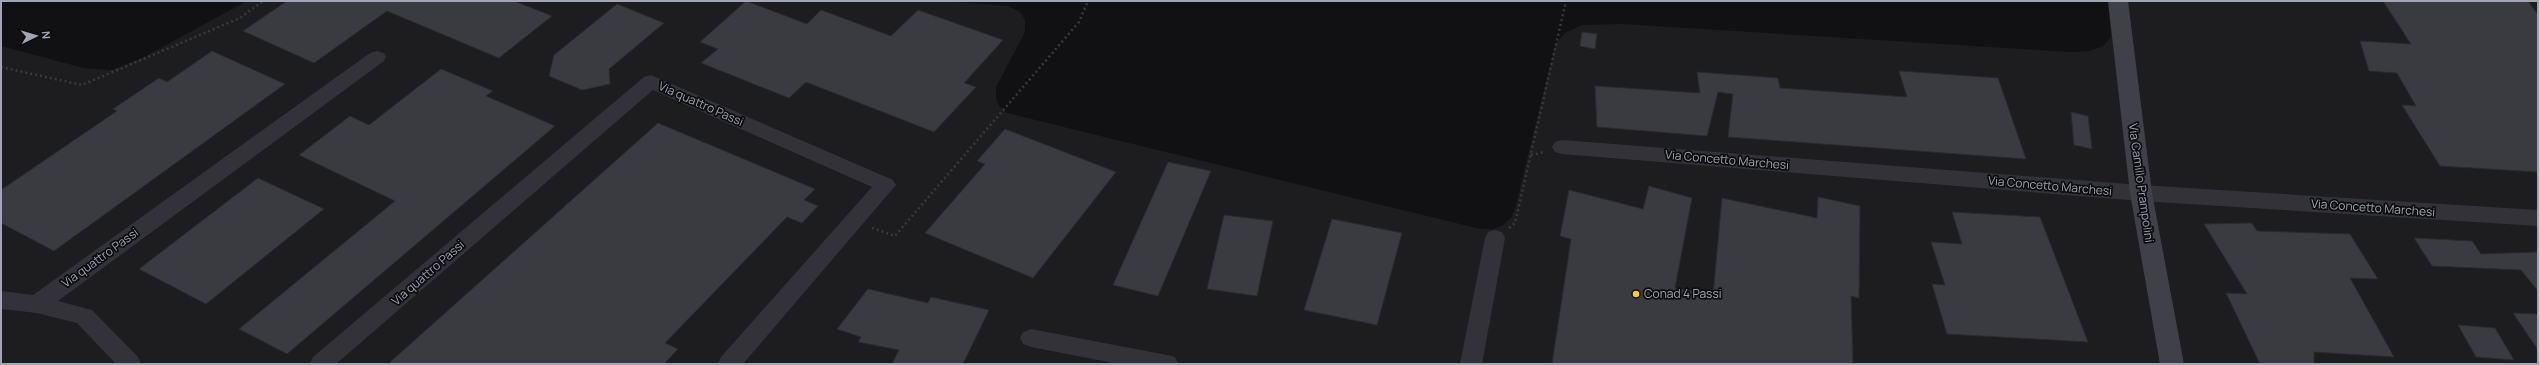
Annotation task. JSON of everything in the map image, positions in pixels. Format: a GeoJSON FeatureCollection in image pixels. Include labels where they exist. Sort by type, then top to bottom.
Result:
{"type":"FeatureCollection","features":[{"type":"Feature","properties":{"kind":"main road","name":"Via Camillo Prampolini"},"geometry":{"type":"LineString","coordinates":[[2118,1],[2141,193],[2172,364]]}},
{"type":"Feature","properties":{"kind":"street","name":"Via quattro Passi"},"geometry":{"type":"LineString","coordinates":[[37,304],[377,57]]}},
{"type":"Feature","properties":{"kind":"street","name":"Via quattro Passi"},"geometry":{"type":"LineString","coordinates":[[321,364],[651,82],[886,185],[729,364]]}},
{"type":"Feature","properties":{"kind":"street","name":"Via Concetto Marchesi"},"geometry":{"type":"LineString","coordinates":[[1554,149],[2141,193],[2538,218]]}},
{"type":"Feature","properties":{"kind":"street"},"geometry":{"type":"LineString","coordinates":[[1471,364],[1495,238]]}},
{"type":"Feature","properties":{"kind":"street"},"geometry":{"type":"LineString","coordinates":[[1,300],[37,304],[84,316],[130,364]]}},
{"type":"Feature","properties":{"kind":"street"},"geometry":{"type":"LineString","coordinates":[[1031,338],[1167,364]]}},
{"type":"Feature","properties":{"kind":"path"},"geometry":{"type":"LineString","coordinates":[[1,67],[82,85],[240,18],[263,1]]}},
{"type":"Feature","properties":{"kind":"path"},"geometry":{"type":"LineString","coordinates":[[854,221],[895,236],[1079,22],[1088,1]]}},
{"type":"Feature","properties":{"kind":"path"},"geometry":{"type":"LineString","coordinates":[[1495,238],[1515,223],[1566,1]]}},
{"type":"Feature","properties":{"kind":"path"},"geometry":{"type":"LineString","coordinates":[[1531,155],[1554,149]]}},
{"type":"Feature","properties":{"kind":"shaded area"},"geometry":{"type":"Polygon","coordinates":[[[247,1],[945,1],[1008,6],[1020,12],[1025,20],[1025,32],[996,87],[996,97],[999,106],[1007,113],[1480,229],[1493,229],[1503,225],[1511,218],[1515,209],[1555,45],[1565,33],[1582,25],[1623,24],[2070,52],[2090,51],[2103,46],[2111,37],[2108,1],[2538,1],[2538,364],[1,364],[1,46],[84,68],[111,70],[144,57],[247,1]]]}},
{"type":"Feature","properties":{"kind":"building"},"geometry":{"type":"Polygon","coordinates":[[[287,1],[514,1],[552,16],[499,58],[387,11],[314,63],[243,31],[287,1]]]}},
{"type":"Feature","properties":{"kind":"building"},"geometry":{"type":"Polygon","coordinates":[[[746,1],[807,24],[821,10],[891,36],[918,10],[1003,40],[964,83],[976,87],[934,132],[806,82],[789,98],[701,63],[718,49],[700,42],[746,1]]]}},
{"type":"Feature","properties":{"kind":"building"},"geometry":{"type":"Polygon","coordinates":[[[2383,1],[2528,1],[2538,15],[2538,172],[2440,166],[2402,105],[2416,106],[2397,73],[2369,71],[2360,41],[2411,44],[2383,1]]]}},
{"type":"Feature","properties":{"kind":"building"},"geometry":{"type":"Polygon","coordinates":[[[617,4],[664,23],[609,69],[610,84],[582,90],[549,76],[554,55],[617,4]]]}},
{"type":"Feature","properties":{"kind":"building"},"geometry":{"type":"Polygon","coordinates":[[[1582,32],[1597,34],[1595,49],[1580,46],[1582,32]]]}},
{"type":"Feature","properties":{"kind":"building"},"geometry":{"type":"Polygon","coordinates":[[[212,51],[285,84],[54,251],[1,223],[1,190],[117,111],[113,109],[159,78],[167,82],[212,51]]]}},
{"type":"Feature","properties":{"kind":"building"},"geometry":{"type":"Polygon","coordinates":[[[441,69],[493,91],[486,96],[555,126],[287,354],[239,329],[395,201],[299,155],[350,116],[369,125],[441,69]]]}},
{"type":"Feature","properties":{"kind":"building"},"geometry":{"type":"Polygon","coordinates":[[[1899,71],[1998,78],[2026,159],[1728,137],[1733,94],[1718,92],[1707,136],[1597,127],[1595,86],[1700,93],[1697,72],[1778,78],[1780,88],[1907,97],[1899,71]]]}},
{"type":"Feature","properties":{"kind":"building"},"geometry":{"type":"Polygon","coordinates":[[[2071,112],[2088,116],[2092,149],[2074,145],[2071,112]]]}},
{"type":"Feature","properties":{"kind":"building"},"geometry":{"type":"Polygon","coordinates":[[[658,123],[815,189],[804,200],[818,206],[802,223],[787,217],[665,343],[678,349],[664,364],[388,364],[658,123]]]}},
{"type":"Feature","properties":{"kind":"building"},"geometry":{"type":"Polygon","coordinates":[[[1005,129],[1116,172],[1033,278],[925,233],[985,164],[977,161],[1005,129]]]}},
{"type":"Feature","properties":{"kind":"building"},"geometry":{"type":"Polygon","coordinates":[[[1168,162],[1211,171],[1158,296],[1113,285],[1168,162]]]}},
{"type":"Feature","properties":{"kind":"building"},"geometry":{"type":"Polygon","coordinates":[[[258,178],[324,209],[206,304],[139,269],[258,178]]]}},
{"type":"Feature","properties":{"kind":"building"},"geometry":{"type":"Polygon","coordinates":[[[1649,186],[1692,198],[1675,288],[1713,295],[1722,198],[1817,218],[1818,197],[1860,206],[1859,298],[1851,296],[1853,364],[1552,364],[1571,239],[1560,236],[1569,190],[1643,209],[1649,186]]]}},
{"type":"Feature","properties":{"kind":"building"},"geometry":{"type":"Polygon","coordinates":[[[1952,212],[2040,217],[2088,342],[1947,334],[1932,284],[1945,285],[1931,242],[1962,244],[1952,212]]]}},
{"type":"Feature","properties":{"kind":"building"},"geometry":{"type":"Polygon","coordinates":[[[1224,215],[1273,221],[1257,296],[1207,289],[1224,215]]]}},
{"type":"Feature","properties":{"kind":"building"},"geometry":{"type":"Polygon","coordinates":[[[1332,219],[1402,233],[1377,325],[1304,310],[1332,219]]]}},
{"type":"Feature","properties":{"kind":"building"},"geometry":{"type":"Polygon","coordinates":[[[2252,223],[2257,231],[2350,234],[2378,279],[2350,278],[2394,357],[2314,352],[2314,364],[2260,364],[2226,293],[2247,294],[2204,224],[2252,223]]]}},
{"type":"Feature","properties":{"kind":"building"},"geometry":{"type":"Polygon","coordinates":[[[2414,238],[2472,241],[2481,254],[2538,252],[2538,291],[2521,270],[2432,266],[2414,238]]]}},
{"type":"Feature","properties":{"kind":"building"},"geometry":{"type":"Polygon","coordinates":[[[868,289],[928,303],[931,297],[989,310],[963,364],[892,364],[899,350],[858,342],[861,337],[837,329],[868,289]]]}},
{"type":"Feature","properties":{"kind":"building"},"geometry":{"type":"Polygon","coordinates":[[[2513,313],[2538,314],[2538,350],[2513,313]]]}},
{"type":"Feature","properties":{"kind":"building"},"geometry":{"type":"Polygon","coordinates":[[[2458,325],[2495,328],[2514,360],[2476,357],[2458,325]]]}},
{"type":"Feature","properties":{"kind":"place","name":"Conad 4 Passi"},"geometry":{"type":"Point","coordinates":[1636,294]}}]}
